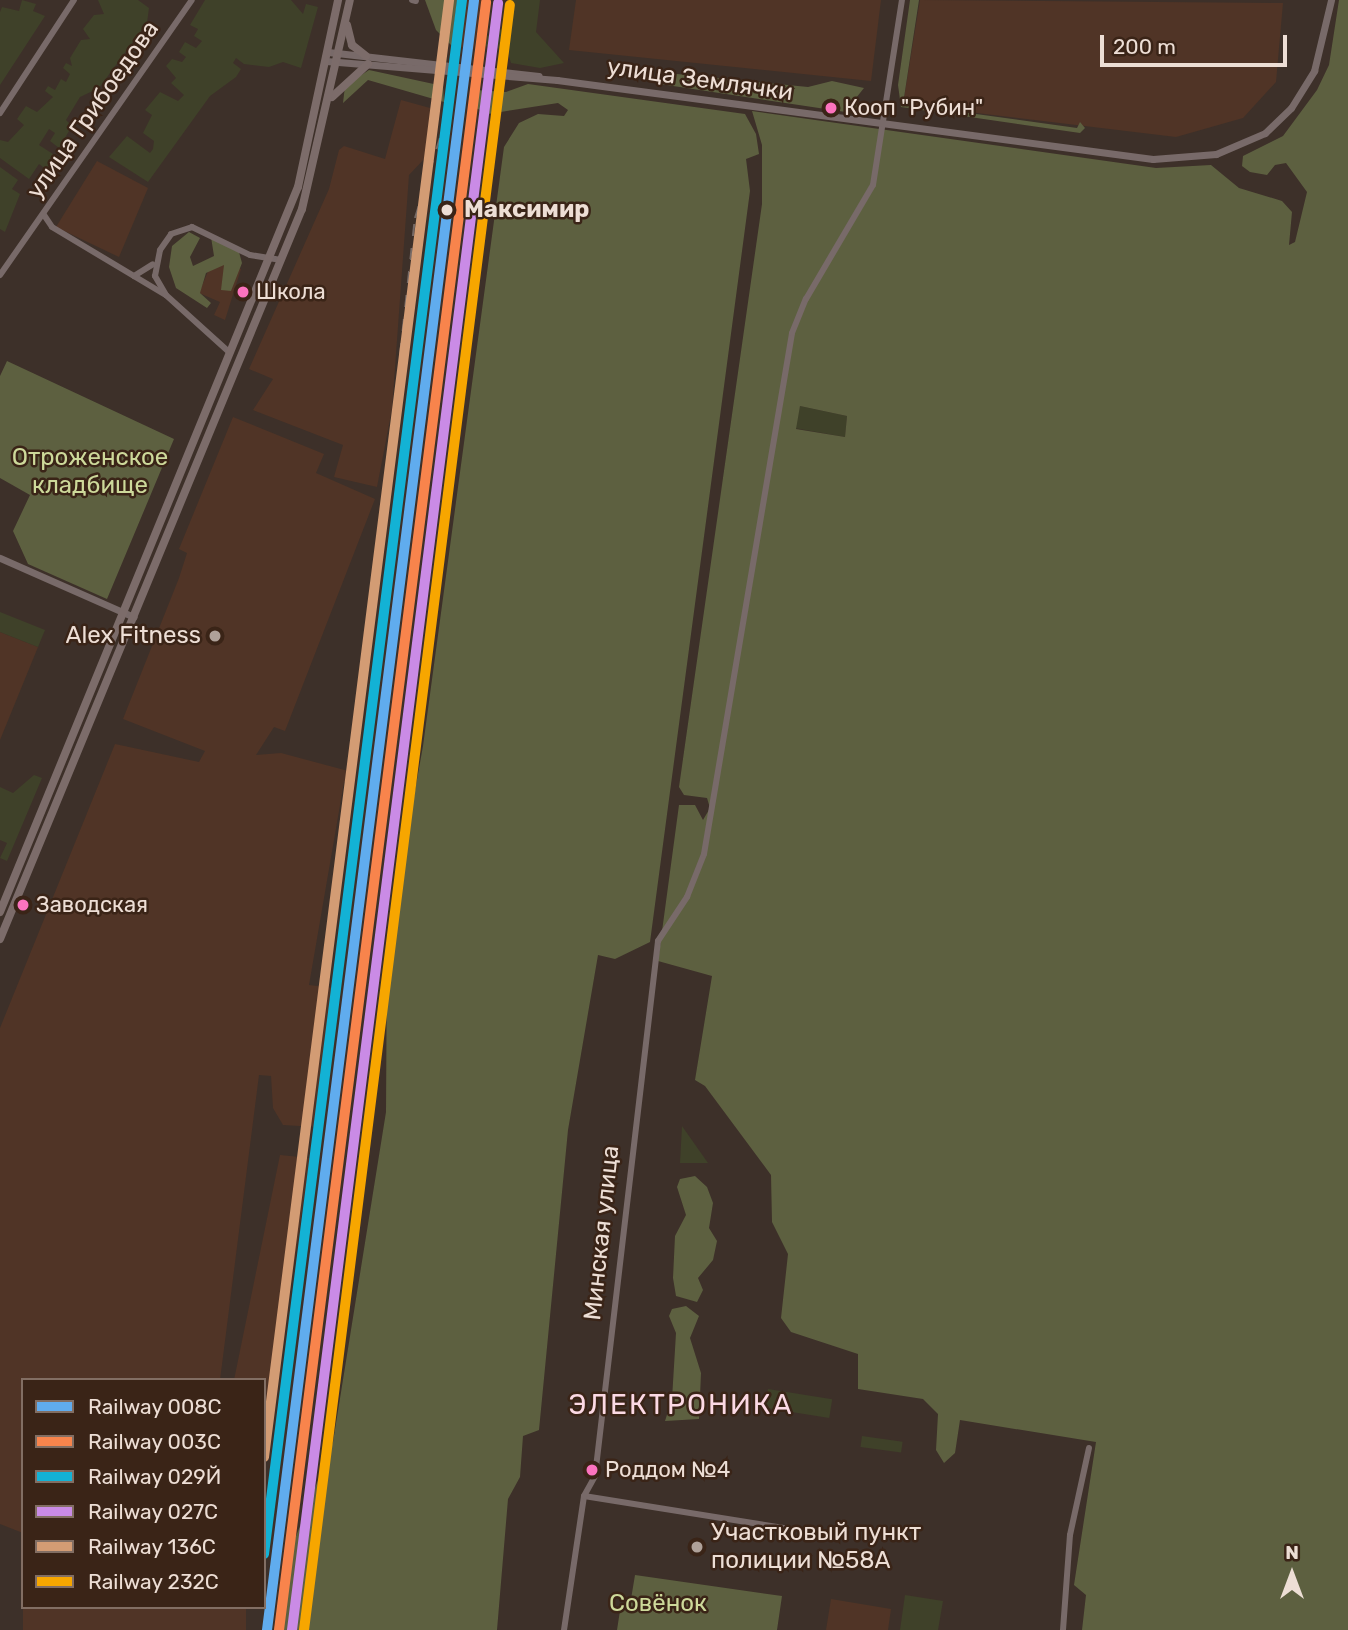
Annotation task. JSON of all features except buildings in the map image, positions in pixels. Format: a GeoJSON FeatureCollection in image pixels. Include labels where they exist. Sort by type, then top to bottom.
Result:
{"type":"FeatureCollection","features":[{"type":"Feature","properties":{"kind":"main road"},"geometry":{"type":"LineString","coordinates":[[0,912],[299,187],[338,0]]}},
{"type":"Feature","properties":{"kind":"main road"},"geometry":{"type":"LineString","coordinates":[[0,939],[312,178],[350,0]]}},
{"type":"Feature","properties":{"kind":"main road"},"geometry":{"type":"LineString","coordinates":[[328,106],[345,81],[367,60],[352,45],[346,17]]}},
{"type":"Feature","properties":{"kind":"main road"},"geometry":{"type":"LineString","coordinates":[[229,352],[236,356],[232,377]]}},
{"type":"Feature","properties":{"kind":"street"},"geometry":{"type":"LineString","coordinates":[[0,113],[74,0]]}},
{"type":"Feature","properties":{"kind":"street","name":"улица Грибоедова"},"geometry":{"type":"LineString","coordinates":[[0,275],[192,0]]}},
{"type":"Feature","properties":{"kind":"street","name":"Минская улица"},"geometry":{"type":"LineString","coordinates":[[564,1630],[584,1496],[595,1476],[632,1128],[659,941],[687,897],[704,854],[792,333],[806,299],[873,185],[902,0]]}},
{"type":"Feature","properties":{"kind":"street","name":"улица Землячки"},"geometry":{"type":"LineString","coordinates":[[327,57],[447,61],[557,80],[1153,159],[1235,149],[1265,132],[1304,90],[1331,0]]}},
{"type":"Feature","properties":{"kind":"street"},"geometry":{"type":"LineString","coordinates":[[44,215],[52,227],[166,295],[229,352]]}},
{"type":"Feature","properties":{"kind":"street"},"geometry":{"type":"LineString","coordinates":[[132,276],[144,274],[156,260],[171,234],[188,227],[268,259],[280,260]]}},
{"type":"Feature","properties":{"kind":"street"},"geometry":{"type":"LineString","coordinates":[[156,260],[155,276],[166,295]]}},
{"type":"Feature","properties":{"kind":"street"},"geometry":{"type":"LineString","coordinates":[[0,558],[134,617]]}},
{"type":"Feature","properties":{"kind":"street"},"geometry":{"type":"LineString","coordinates":[[1063,1630],[1070,1535],[1088,1448]]}},
{"type":"Feature","properties":{"kind":"street"},"geometry":{"type":"LineString","coordinates":[[584,1496],[790,1529]]}},
{"type":"Feature","properties":{"kind":"shaded area"},"geometry":{"type":"Polygon","coordinates":[[[457,0],[484,0],[474,49],[452,46],[457,0]]]}},
{"type":"Feature","properties":{"kind":"shaded area"},"geometry":{"type":"Polygon","coordinates":[[[576,0],[881,0],[871,81],[569,50],[576,0]]]}},
{"type":"Feature","properties":{"kind":"shaded area"},"geometry":{"type":"Polygon","coordinates":[[[920,0],[1283,3],[1276,82],[1243,118],[1176,137],[903,104],[920,0]]]}},
{"type":"Feature","properties":{"kind":"shaded area"},"geometry":{"type":"Polygon","coordinates":[[[401,100],[441,111],[426,157],[409,175],[392,409],[377,487],[334,477],[343,445],[253,410],[273,379],[249,369],[329,189],[339,150],[344,146],[385,159],[401,100]]]}},
{"type":"Feature","properties":{"kind":"shaded area"},"geometry":{"type":"Polygon","coordinates":[[[97,161],[148,188],[119,257],[56,227],[97,161]]]}},
{"type":"Feature","properties":{"kind":"shaded area"},"geometry":{"type":"Polygon","coordinates":[[[214,257],[241,269],[225,320],[214,315],[220,302],[199,293],[214,257]]]}},
{"type":"Feature","properties":{"kind":"shaded area"},"geometry":{"type":"Polygon","coordinates":[[[233,417],[324,454],[316,473],[375,499],[285,731],[274,727],[256,755],[281,753],[352,772],[350,782],[344,782],[309,985],[333,988],[316,1127],[283,1125],[273,1108],[271,1076],[259,1075],[220,1378],[21,1378],[21,1532],[0,1524],[0,1028],[115,744],[199,762],[205,751],[123,719],[179,578],[187,553],[179,549],[233,417]]]}},
{"type":"Feature","properties":{"kind":"shaded area"},"geometry":{"type":"Polygon","coordinates":[[[0,632],[38,647],[0,740],[0,632]]]}},
{"type":"Feature","properties":{"kind":"shaded area"},"geometry":{"type":"Polygon","coordinates":[[[280,1155],[310,1158],[266,1453],[266,1378],[234,1378],[280,1155]]]}},
{"type":"Feature","properties":{"kind":"shaded area"},"geometry":{"type":"Polygon","coordinates":[[[831,1599],[891,1609],[888,1630],[826,1630],[831,1599]]]}},
{"type":"Feature","properties":{"kind":"shaded area"},"geometry":{"type":"Polygon","coordinates":[[[23,1609],[246,1609],[246,1630],[23,1630],[23,1609]]]}},
{"type":"Feature","properties":{"kind":"green space"},"geometry":{"type":"Polygon","coordinates":[[[22,0],[36,4],[33,11],[45,16],[0,85],[0,12],[2,7],[19,11],[22,0]]]}},
{"type":"Feature","properties":{"kind":"green space"},"geometry":{"type":"Polygon","coordinates":[[[98,0],[138,0],[149,8],[147,23],[99,88],[80,97],[66,120],[72,126],[59,148],[50,141],[55,133],[49,129],[39,145],[56,156],[47,170],[39,164],[29,179],[0,158],[0,140],[8,142],[24,125],[17,119],[26,106],[37,112],[53,97],[45,91],[48,86],[55,90],[61,79],[66,82],[70,74],[63,68],[66,63],[72,66],[70,58],[81,40],[90,39],[83,29],[94,15],[104,14],[98,0]]]}},
{"type":"Feature","properties":{"kind":"green space"},"geometry":{"type":"Polygon","coordinates":[[[205,0],[291,0],[303,14],[306,4],[318,7],[301,68],[283,62],[269,67],[244,64],[236,58],[233,63],[241,69],[236,77],[210,96],[148,182],[109,157],[127,136],[150,153],[153,149],[154,141],[143,133],[152,115],[145,110],[160,92],[178,101],[184,95],[171,83],[176,78],[166,66],[172,59],[182,62],[186,57],[179,52],[185,42],[196,48],[202,41],[194,36],[198,29],[190,25],[205,0]]]}},
{"type":"Feature","properties":{"kind":"green space"},"geometry":{"type":"Polygon","coordinates":[[[425,0],[457,0],[452,46],[436,30],[425,0]]]}},
{"type":"Feature","properties":{"kind":"green space"},"geometry":{"type":"Polygon","coordinates":[[[510,0],[540,0],[536,32],[564,63],[540,68],[511,63],[507,50],[484,46],[487,36],[510,25],[510,0]]]}},
{"type":"Feature","properties":{"kind":"green space"},"geometry":{"type":"Polygon","coordinates":[[[910,0],[919,0],[903,104],[1077,128],[1080,122],[1085,128],[1080,133],[901,107],[898,85],[910,0]]]}},
{"type":"Feature","properties":{"kind":"green space"},"geometry":{"type":"Polygon","coordinates":[[[1339,0],[1348,0],[1348,1630],[1082,1630],[1086,1595],[1074,1585],[1096,1442],[960,1420],[955,1453],[944,1463],[936,1450],[938,1414],[923,1399],[858,1389],[858,1354],[791,1332],[781,1318],[788,1254],[772,1222],[771,1175],[705,1086],[695,1080],[712,976],[658,961],[679,805],[695,805],[703,820],[710,808],[707,798],[684,795],[679,787],[762,204],[762,145],[752,111],[1156,168],[1211,165],[1239,188],[1282,201],[1292,212],[1289,245],[1295,242],[1307,192],[1286,163],[1275,165],[1267,175],[1250,172],[1242,166],[1243,156],[1283,136],[1317,90],[1329,65],[1339,0]],[[800,406],[796,429],[845,437],[847,416],[800,406]]]}},
{"type":"Feature","properties":{"kind":"green space"},"geometry":{"type":"Polygon","coordinates":[[[369,70],[443,86],[444,102],[368,80],[343,103],[345,86],[369,70]]]}},
{"type":"Feature","properties":{"kind":"green space"},"geometry":{"type":"Polygon","coordinates":[[[667,73],[808,87],[832,81],[864,88],[856,98],[859,114],[660,84],[667,73]]]}},
{"type":"Feature","properties":{"kind":"green space"},"geometry":{"type":"Polygon","coordinates":[[[528,84],[745,114],[756,134],[759,154],[746,159],[750,191],[650,942],[615,959],[598,955],[568,1130],[539,1430],[523,1436],[520,1477],[508,1499],[497,1630],[274,1630],[291,1549],[333,1442],[386,1112],[387,947],[423,746],[504,147],[519,123],[538,114],[564,116],[568,110],[558,103],[488,114],[476,108],[472,97],[476,90],[506,92],[528,84]]]}},
{"type":"Feature","properties":{"kind":"green space"},"geometry":{"type":"Polygon","coordinates":[[[0,167],[18,180],[12,189],[20,194],[5,232],[0,229],[0,167]]]}},
{"type":"Feature","properties":{"kind":"green space"},"geometry":{"type":"Polygon","coordinates":[[[189,232],[200,238],[190,257],[193,266],[214,256],[211,237],[239,252],[242,263],[231,291],[221,290],[224,265],[206,273],[200,293],[211,303],[207,308],[176,288],[169,267],[172,246],[189,232]]]}},
{"type":"Feature","properties":{"kind":"green space","name":"Отроженское кладбище"},"geometry":{"type":"Polygon","coordinates":[[[7,361],[174,439],[107,599],[28,564],[13,531],[30,495],[0,478],[0,376],[7,361]]]}},
{"type":"Feature","properties":{"kind":"green space"},"geometry":{"type":"Polygon","coordinates":[[[800,406],[847,416],[845,437],[794,428],[800,406]]]}},
{"type":"Feature","properties":{"kind":"green space"},"geometry":{"type":"Polygon","coordinates":[[[0,612],[45,630],[38,647],[0,632],[0,612]]]}},
{"type":"Feature","properties":{"kind":"green space"},"geometry":{"type":"Polygon","coordinates":[[[34,775],[42,778],[7,861],[0,858],[7,843],[0,840],[0,787],[13,793],[34,775]]]}},
{"type":"Feature","properties":{"kind":"green space"},"geometry":{"type":"Polygon","coordinates":[[[682,1126],[708,1163],[680,1163],[682,1126]]]}},
{"type":"Feature","properties":{"kind":"green space"},"geometry":{"type":"Polygon","coordinates":[[[695,1176],[707,1187],[713,1203],[709,1228],[717,1241],[713,1260],[698,1278],[703,1290],[697,1302],[676,1296],[673,1278],[675,1236],[686,1215],[677,1187],[680,1179],[695,1176]]]}},
{"type":"Feature","properties":{"kind":"green space"},"geometry":{"type":"Polygon","coordinates":[[[686,1306],[699,1316],[690,1338],[701,1373],[699,1419],[665,1421],[672,1399],[676,1333],[669,1316],[672,1309],[686,1306]]]}},
{"type":"Feature","properties":{"kind":"green space"},"geometry":{"type":"Polygon","coordinates":[[[768,1389],[832,1399],[829,1418],[765,1408],[768,1389]]]}},
{"type":"Feature","properties":{"kind":"green space"},"geometry":{"type":"Polygon","coordinates":[[[862,1436],[903,1442],[901,1453],[860,1447],[862,1436]]]}},
{"type":"Feature","properties":{"kind":"green space","name":"Совёнок"},"geometry":{"type":"Polygon","coordinates":[[[635,1575],[782,1596],[777,1630],[617,1630],[621,1604],[630,1605],[635,1575]]]}},
{"type":"Feature","properties":{"kind":"green space"},"geometry":{"type":"Polygon","coordinates":[[[905,1595],[943,1601],[938,1630],[900,1630],[905,1595]]]}},
{"type":"Feature","properties":{"kind":"railway"},"geometry":{"type":"LineString","coordinates":[[400,355],[415,218],[448,112],[457,50]]}},
{"type":"Feature","properties":{"kind":"rail line","name":"136С"},"geometry":{"type":"LineString","coordinates":[[266,1441],[449,0]]}},
{"type":"Feature","properties":{"kind":"rail line","name":"029Й"},"geometry":{"type":"LineString","coordinates":[[266,1538],[462,0]]}},
{"type":"Feature","properties":{"kind":"rail line","name":"008С"},"geometry":{"type":"LineString","coordinates":[[267,1630],[474,0]]}},
{"type":"Feature","properties":{"kind":"rail line","name":"003С"},"geometry":{"type":"LineString","coordinates":[[279,1630],[486,2]]}},
{"type":"Feature","properties":{"kind":"rail line","name":"027С"},"geometry":{"type":"LineString","coordinates":[[292,1630],[498,3]]}},
{"type":"Feature","properties":{"kind":"rail line","name":"232C"},"geometry":{"type":"LineString","coordinates":[[304,1630],[510,5]]}},
{"type":"Feature","properties":{"kind":"place","name":"Кооп \"Рубин\""},"geometry":{"type":"Point","coordinates":[831,108]}},
{"type":"Feature","properties":{"kind":"place","name":"Максимир"},"geometry":{"type":"Point","coordinates":[447,210]}},
{"type":"Feature","properties":{"kind":"place","name":"Школа"},"geometry":{"type":"Point","coordinates":[243,292]}},
{"type":"Feature","properties":{"kind":"place","name":"Alex Fitness"},"geometry":{"type":"Point","coordinates":[215,636]}},
{"type":"Feature","properties":{"kind":"place","name":"Заводская"},"geometry":{"type":"Point","coordinates":[23,905]}},
{"type":"Feature","properties":{"kind":"place","name":"Роддом №4"},"geometry":{"type":"Point","coordinates":[592,1470]}},
{"type":"Feature","properties":{"kind":"place","name":"Участковый пункт полиции №58А"},"geometry":{"type":"Point","coordinates":[697,1547]}},
{"type":"Feature","properties":{"kind":"district","name":"ЭЛЕКТРОНИКА"},"geometry":{"type":"Point","coordinates":[681,1405]}}]}
